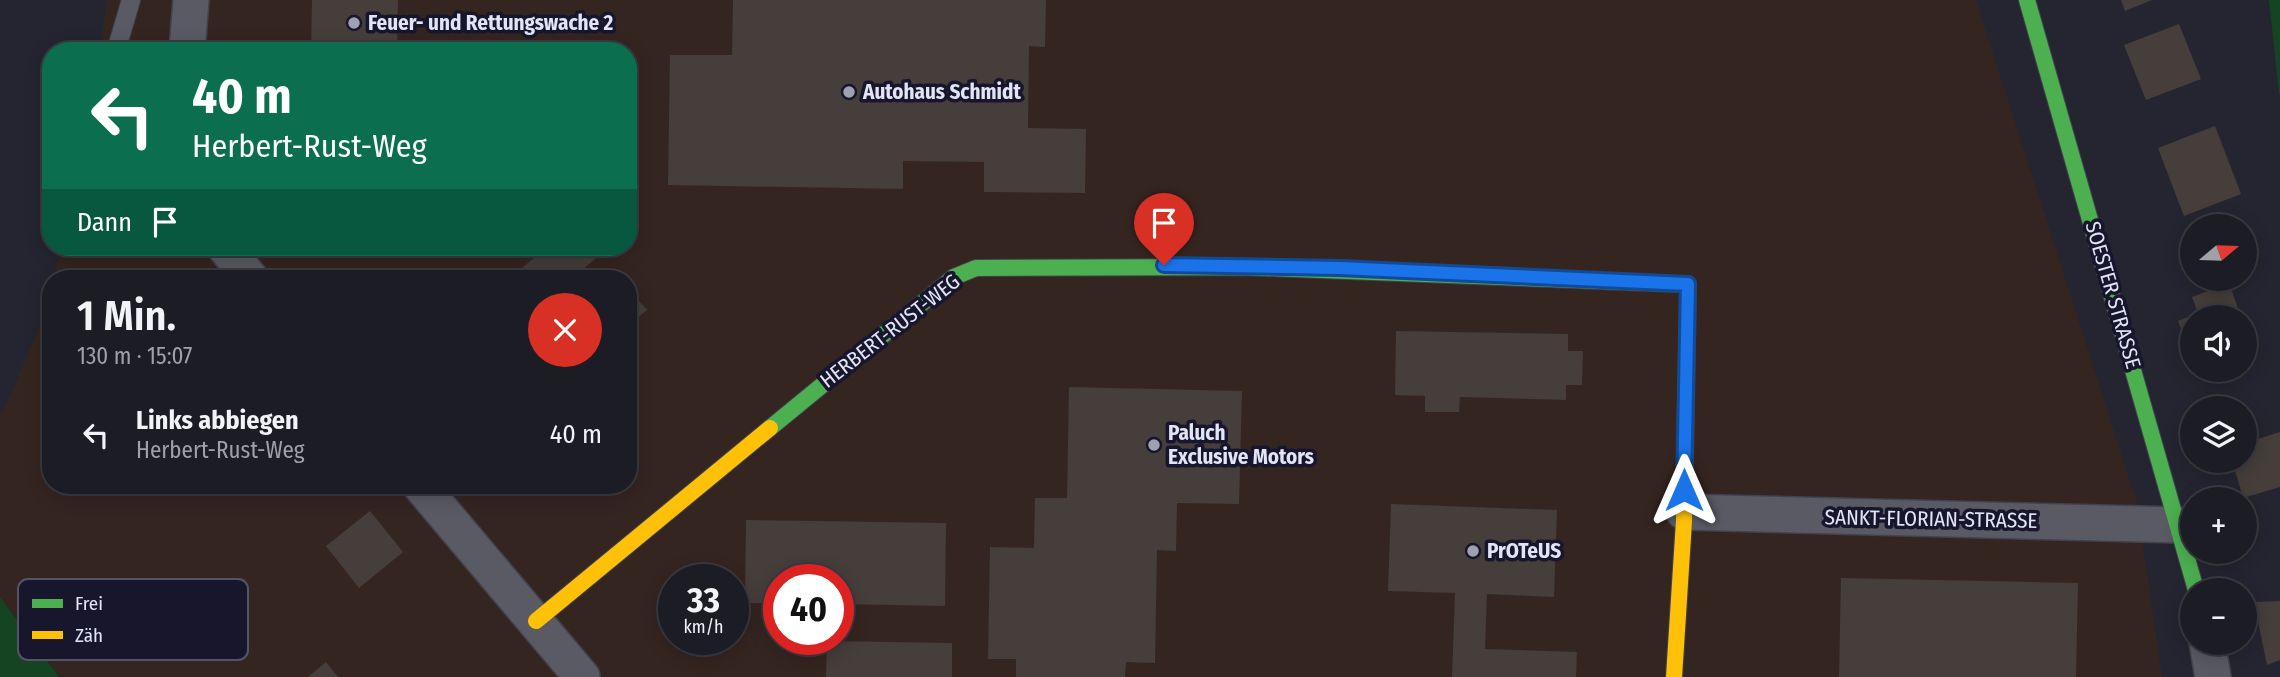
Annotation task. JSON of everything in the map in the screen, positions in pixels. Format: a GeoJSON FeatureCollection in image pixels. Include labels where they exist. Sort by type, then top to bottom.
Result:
{"type":"FeatureCollection","features":[{"type":"Feature","properties":{"kind":"street"},"geometry":{"type":"LineString","coordinates":[[188,42],[191,0]]}},
{"type":"Feature","properties":{"kind":"street","name":"SOESTER STRASSE"},"geometry":{"type":"LineString","coordinates":[[2027,0],[2193,578]]}},
{"type":"Feature","properties":{"kind":"street"},"geometry":{"type":"LineString","coordinates":[[232,256],[244,270]]}},
{"type":"Feature","properties":{"kind":"street","name":"HERBERT-RUST-WEG"},"geometry":{"type":"LineString","coordinates":[[537,621],[954,277],[976,268],[1164,265],[1339,268],[1688,284],[1684,512],[1674,677]]}},
{"type":"Feature","properties":{"kind":"street"},"geometry":{"type":"LineString","coordinates":[[428,494],[582,677]]}},
{"type":"Feature","properties":{"kind":"street","name":"SANKT-FLORIAN-STRASSE"},"geometry":{"type":"LineString","coordinates":[[1684,512],[2179,525]]}},
{"type":"Feature","properties":{"kind":"street"},"geometry":{"type":"LineString","coordinates":[[2209,655],[2213,677]]}},
{"type":"Feature","properties":{"kind":"lane"},"geometry":{"type":"LineString","coordinates":[[119,42],[131,0]]}},
{"type":"Feature","properties":{"kind":"shaded area"},"geometry":{"type":"Polygon","coordinates":[[[107,0],[1976,0],[2137,503],[2162,677],[59,677],[46,660],[248,660],[248,579],[18,579],[18,621],[0,597],[0,414],[5,408],[42,316],[42,494],[637,494],[637,270],[55,270],[59,256],[637,256],[637,42],[101,42],[107,0]]]}},
{"type":"Feature","properties":{"kind":"green space"},"geometry":{"type":"Polygon","coordinates":[[[2269,0],[2280,0],[2280,95],[2279,93],[2269,0]]]}},
{"type":"Feature","properties":{"kind":"green space"},"geometry":{"type":"Polygon","coordinates":[[[0,597],[18,621],[18,660],[46,660],[59,677],[0,677],[0,597]]]}},
{"type":"Feature","properties":{"kind":"building","name":"Feuer- und Rettungswache 2"},"geometry":{"type":"Polygon","coordinates":[[[312,0],[398,0],[397,42],[311,42],[312,0]]]}},
{"type":"Feature","properties":{"kind":"building","name":"Autohaus Schmidt"},"geometry":{"type":"Polygon","coordinates":[[[733,0],[1046,0],[1045,47],[1029,46],[1028,128],[1086,129],[1085,193],[984,192],[984,162],[903,161],[903,189],[668,185],[670,55],[732,55],[733,0]]]}},
{"type":"Feature","properties":{"kind":"building"},"geometry":{"type":"Polygon","coordinates":[[[2121,0],[2152,0],[2125,11],[2121,0]]]}},
{"type":"Feature","properties":{"kind":"building"},"geometry":{"type":"Polygon","coordinates":[[[2179,24],[2201,79],[2146,100],[2124,45],[2179,24]]]}},
{"type":"Feature","properties":{"kind":"building"},"geometry":{"type":"Polygon","coordinates":[[[2215,126],[2241,194],[2183,214],[2158,148],[2215,126]]]}},
{"type":"Feature","properties":{"kind":"building"},"geometry":{"type":"Polygon","coordinates":[[[536,256],[599,256],[582,270],[520,270],[536,256]]]}},
{"type":"Feature","properties":{"kind":"building"},"geometry":{"type":"Polygon","coordinates":[[[2208,291],[2232,291],[2237,305],[2195,305],[2192,297],[2208,291]]]}},
{"type":"Feature","properties":{"kind":"building"},"geometry":{"type":"Polygon","coordinates":[[[637,299],[647,310],[637,318],[637,299]]]}},
{"type":"Feature","properties":{"kind":"building"},"geometry":{"type":"Polygon","coordinates":[[[1396,331],[1568,334],[1568,351],[1583,351],[1582,385],[1566,385],[1566,400],[1460,397],[1459,412],[1425,412],[1425,396],[1395,395],[1396,331]]]}},
{"type":"Feature","properties":{"kind":"building"},"geometry":{"type":"Polygon","coordinates":[[[1069,387],[1242,391],[1239,504],[1177,503],[1176,551],[1157,550],[1155,663],[1126,662],[1125,677],[1016,677],[1016,659],[988,659],[990,547],[1034,548],[1035,498],[1067,498],[1069,387]]]}},
{"type":"Feature","properties":{"kind":"building"},"geometry":{"type":"Polygon","coordinates":[[[2280,432],[2280,487],[2257,494],[2257,487],[2240,487],[2236,473],[2257,473],[2257,439],[2280,432]]]}},
{"type":"Feature","properties":{"kind":"building","name":"PrOTeUS"},"geometry":{"type":"Polygon","coordinates":[[[1391,504],[1557,510],[1554,597],[1487,594],[1485,649],[1577,652],[1576,677],[1452,677],[1455,593],[1388,591],[1391,504]]]}},
{"type":"Feature","properties":{"kind":"building"},"geometry":{"type":"Polygon","coordinates":[[[370,511],[403,552],[359,588],[326,546],[370,511]]]}},
{"type":"Feature","properties":{"kind":"building"},"geometry":{"type":"Polygon","coordinates":[[[746,520],[946,523],[945,606],[854,604],[854,564],[763,564],[763,603],[749,603],[749,564],[745,564],[746,520]]]}},
{"type":"Feature","properties":{"kind":"building"},"geometry":{"type":"Polygon","coordinates":[[[1841,578],[2078,583],[2076,677],[1839,677],[1841,578]]]}},
{"type":"Feature","properties":{"kind":"building"},"geometry":{"type":"Polygon","coordinates":[[[2280,601],[2280,660],[2267,665],[2257,617],[2257,602],[2280,601]]]}},
{"type":"Feature","properties":{"kind":"building"},"geometry":{"type":"Polygon","coordinates":[[[854,641],[952,643],[952,677],[826,677],[827,655],[854,655],[854,641]]]}},
{"type":"Feature","properties":{"kind":"building"},"geometry":{"type":"Polygon","coordinates":[[[326,662],[338,677],[308,677],[326,662]]]}},
{"type":"Feature","properties":{"kind":"traffic: fast"},"geometry":{"type":"LineString","coordinates":[[2027,0],[2193,578]]}},
{"type":"Feature","properties":{"kind":"traffic: fast"},"geometry":{"type":"LineString","coordinates":[[770,428],[954,277],[976,268],[1243,267],[1677,284]]}},
{"type":"Feature","properties":{"kind":"traffic: slow"},"geometry":{"type":"LineString","coordinates":[[1674,677],[1684,521],[1688,284],[1677,284]]}},
{"type":"Feature","properties":{"kind":"traffic: slow"},"geometry":{"type":"LineString","coordinates":[[536,621],[770,428]]}},
{"type":"Feature","properties":{"kind":"place","name":"Feuer- und Rettungswache 2"},"geometry":{"type":"Point","coordinates":[354,23]}},
{"type":"Feature","properties":{"kind":"place","name":"Autohaus Schmidt"},"geometry":{"type":"Point","coordinates":[849,92]}},
{"type":"Feature","properties":{"kind":"place","name":"Paluch Exclusive Motors"},"geometry":{"type":"Point","coordinates":[1154,445]}},
{"type":"Feature","properties":{"kind":"place","name":"PrOTeUS"},"geometry":{"type":"Point","coordinates":[1473,551]}},
{"type":"Feature","properties":{"kind":"route"},"geometry":{"type":"LineString","coordinates":[[1164,265],[1339,268],[1688,284],[1684,490]]}}]}
